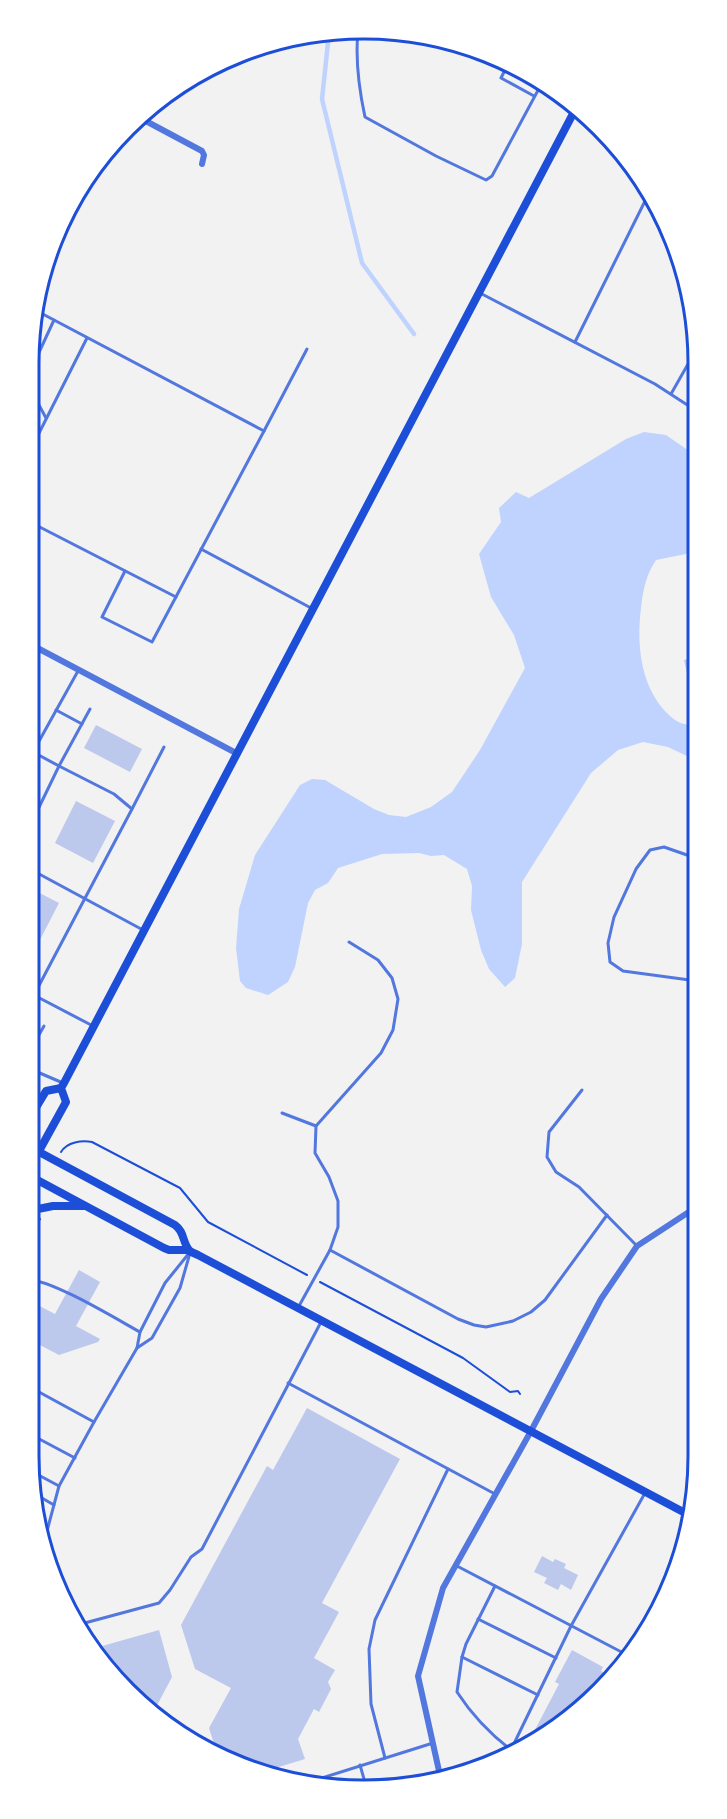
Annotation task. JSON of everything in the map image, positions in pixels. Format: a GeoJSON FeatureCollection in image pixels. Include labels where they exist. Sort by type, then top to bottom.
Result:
{"type":"FeatureCollection","features":[{"type":"Feature","properties":{"kind":"main road"},"geometry":{"type":"LineString","coordinates":[[190,1252],[184,1242],[182,1231],[175,1225],[39,1152],[66,1102],[62,1086],[572,116]]}},
{"type":"Feature","properties":{"kind":"main road"},"geometry":{"type":"LineString","coordinates":[[39,1103],[46,1091],[62,1086]]}},
{"type":"Feature","properties":{"kind":"main road"},"geometry":{"type":"LineString","coordinates":[[39,1179],[164,1248],[190,1252],[322,1320],[683,1512]]}},
{"type":"Feature","properties":{"kind":"main road"},"geometry":{"type":"LineString","coordinates":[[39,1209],[53,1206],[86,1206]]}},
{"type":"Feature","properties":{"kind":"street"},"geometry":{"type":"LineString","coordinates":[[148,122],[202,152],[204,155],[202,164]]}},
{"type":"Feature","properties":{"kind":"street"},"geometry":{"type":"LineString","coordinates":[[39,649],[237,753]]}},
{"type":"Feature","properties":{"kind":"street"},"geometry":{"type":"LineString","coordinates":[[439,1771],[418,1676],[443,1588],[531,1431],[601,1299],[637,1246],[688,1213]]}},
{"type":"Feature","properties":{"kind":"lane"},"geometry":{"type":"LineString","coordinates":[[357,39],[359,89],[365,117],[436,156],[486,180],[492,176],[538,90]]}},
{"type":"Feature","properties":{"kind":"lane"},"geometry":{"type":"LineString","coordinates":[[505,71],[501,78],[535,96]]}},
{"type":"Feature","properties":{"kind":"lane"},"geometry":{"type":"LineString","coordinates":[[575,342],[645,201]]}},
{"type":"Feature","properties":{"kind":"lane"},"geometry":{"type":"LineString","coordinates":[[478,292],[656,384],[688,405]]}},
{"type":"Feature","properties":{"kind":"lane"},"geometry":{"type":"LineString","coordinates":[[43,314],[264,431]]}},
{"type":"Feature","properties":{"kind":"lane"},"geometry":{"type":"LineString","coordinates":[[40,351],[54,320]]}},
{"type":"Feature","properties":{"kind":"lane"},"geometry":{"type":"LineString","coordinates":[[39,433],[87,338]]}},
{"type":"Feature","properties":{"kind":"lane"},"geometry":{"type":"LineString","coordinates":[[125,571],[102,616],[152,642],[307,349]]}},
{"type":"Feature","properties":{"kind":"lane"},"geometry":{"type":"LineString","coordinates":[[670,394],[688,364]]}},
{"type":"Feature","properties":{"kind":"lane"},"geometry":{"type":"LineString","coordinates":[[39,406],[46,419]]}},
{"type":"Feature","properties":{"kind":"lane"},"geometry":{"type":"LineString","coordinates":[[39,527],[176,597]]}},
{"type":"Feature","properties":{"kind":"lane"},"geometry":{"type":"LineString","coordinates":[[201,549],[313,609]]}},
{"type":"Feature","properties":{"kind":"lane"},"geometry":{"type":"LineString","coordinates":[[39,741],[79,669]]}},
{"type":"Feature","properties":{"kind":"lane"},"geometry":{"type":"LineString","coordinates":[[39,807],[90,709]]}},
{"type":"Feature","properties":{"kind":"lane"},"geometry":{"type":"LineString","coordinates":[[56,710],[82,724]]}},
{"type":"Feature","properties":{"kind":"lane"},"geometry":{"type":"LineString","coordinates":[[39,985],[164,747]]}},
{"type":"Feature","properties":{"kind":"lane"},"geometry":{"type":"LineString","coordinates":[[39,755],[114,794],[132,809]]}},
{"type":"Feature","properties":{"kind":"lane"},"geometry":{"type":"LineString","coordinates":[[688,856],[664,847],[650,850],[636,869],[614,917],[608,943],[610,962],[623,971],[688,980]]}},
{"type":"Feature","properties":{"kind":"lane"},"geometry":{"type":"LineString","coordinates":[[39,874],[144,930]]}},
{"type":"Feature","properties":{"kind":"lane"},"geometry":{"type":"LineString","coordinates":[[298,1308],[330,1250],[338,1227],[338,1201],[329,1177],[315,1153],[316,1126],[381,1053],[393,1030],[398,999],[392,978],[378,960],[349,942]]}},
{"type":"Feature","properties":{"kind":"lane"},"geometry":{"type":"LineString","coordinates":[[39,998],[94,1026]]}},
{"type":"Feature","properties":{"kind":"lane"},"geometry":{"type":"LineString","coordinates":[[39,1034],[44,1026]]}},
{"type":"Feature","properties":{"kind":"lane"},"geometry":{"type":"LineString","coordinates":[[39,1074],[62,1086]]}},
{"type":"Feature","properties":{"kind":"lane"},"geometry":{"type":"LineString","coordinates":[[582,1090],[549,1132],[547,1157],[555,1172],[579,1187],[637,1246]]}},
{"type":"Feature","properties":{"kind":"lane"},"geometry":{"type":"LineString","coordinates":[[282,1113],[316,1126]]}},
{"type":"Feature","properties":{"kind":"lane"},"geometry":{"type":"LineString","coordinates":[[330,1250],[458,1319],[486,1327],[513,1321],[531,1312],[545,1300],[607,1215]]}},
{"type":"Feature","properties":{"kind":"lane"},"geometry":{"type":"LineString","coordinates":[[48,1530],[59,1486],[137,1348],[140,1332],[165,1283],[190,1252]]}},
{"type":"Feature","properties":{"kind":"lane"},"geometry":{"type":"LineString","coordinates":[[137,1348],[152,1338],[180,1288],[190,1252]]}},
{"type":"Feature","properties":{"kind":"lane"},"geometry":{"type":"LineString","coordinates":[[39,1282],[51,1285],[140,1332]]}},
{"type":"Feature","properties":{"kind":"lane"},"geometry":{"type":"LineString","coordinates":[[85,1623],[159,1603],[170,1590],[191,1557],[202,1549],[322,1320]]}},
{"type":"Feature","properties":{"kind":"lane"},"geometry":{"type":"LineString","coordinates":[[288,1383],[495,1494]]}},
{"type":"Feature","properties":{"kind":"lane"},"geometry":{"type":"LineString","coordinates":[[39,1392],[94,1422]]}},
{"type":"Feature","properties":{"kind":"lane"},"geometry":{"type":"LineString","coordinates":[[39,1439],[75,1458]]}},
{"type":"Feature","properties":{"kind":"lane"},"geometry":{"type":"LineString","coordinates":[[385,1758],[371,1704],[369,1649],[375,1620],[448,1469]]}},
{"type":"Feature","properties":{"kind":"lane"},"geometry":{"type":"LineString","coordinates":[[40,1476],[59,1486]]}},
{"type":"Feature","properties":{"kind":"lane"},"geometry":{"type":"LineString","coordinates":[[514,1743],[572,1626],[646,1492]]}},
{"type":"Feature","properties":{"kind":"lane"},"geometry":{"type":"LineString","coordinates":[[42,1498],[54,1505]]}},
{"type":"Feature","properties":{"kind":"lane"},"geometry":{"type":"LineString","coordinates":[[455,1565],[621,1652]]}},
{"type":"Feature","properties":{"kind":"lane"},"geometry":{"type":"LineString","coordinates":[[495,1586],[462,1657],[457,1692],[470,1712],[505,1748]]}},
{"type":"Feature","properties":{"kind":"lane"},"geometry":{"type":"LineString","coordinates":[[478,1619],[556,1658]]}},
{"type":"Feature","properties":{"kind":"lane"},"geometry":{"type":"LineString","coordinates":[[462,1657],[538,1695]]}},
{"type":"Feature","properties":{"kind":"lane"},"geometry":{"type":"LineString","coordinates":[[323,1777],[433,1743]]}},
{"type":"Feature","properties":{"kind":"lane"},"geometry":{"type":"LineString","coordinates":[[360,1765],[364,1780]]}},
{"type":"Feature","properties":{"kind":"path"},"geometry":{"type":"LineString","coordinates":[[64,1147],[84,1140],[92,1142],[180,1188],[208,1222],[304,1274]]}},
{"type":"Feature","properties":{"kind":"path"},"geometry":{"type":"LineString","coordinates":[[39,1216],[39,1222]]}},
{"type":"Feature","properties":{"kind":"path"},"geometry":{"type":"LineString","coordinates":[[321,1282],[463,1358],[510,1392],[518,1391],[520,1394]]}},
{"type":"Feature","properties":{"kind":"water"},"geometry":{"type":"Polygon","coordinates":[[[644,432],[666,435],[688,450],[688,554],[656,560],[644,589],[639,638],[643,669],[655,697],[675,720],[688,725],[688,757],[668,747],[643,742],[618,750],[591,773],[522,882],[522,944],[515,978],[505,987],[489,969],[481,950],[471,910],[472,886],[467,869],[444,855],[431,856],[419,853],[382,854],[338,868],[328,883],[315,890],[308,903],[295,967],[288,982],[268,995],[246,988],[240,981],[236,948],[239,909],[255,855],[300,785],[312,779],[325,780],[374,809],[389,815],[406,817],[431,807],[452,792],[480,750],[525,668],[514,635],[491,597],[479,554],[501,522],[499,508],[516,492],[529,498],[626,439],[644,432]]]}},
{"type":"Feature","properties":{"kind":"building"},"geometry":{"type":"Polygon","coordinates":[[[688,659],[688,677],[684,660],[688,659]]]}},
{"type":"Feature","properties":{"kind":"building"},"geometry":{"type":"Polygon","coordinates":[[[96,725],[142,749],[130,772],[84,748],[96,725]]]}},
{"type":"Feature","properties":{"kind":"building"},"geometry":{"type":"Polygon","coordinates":[[[76,801],[115,821],[93,863],[55,843],[76,801]]]}},
{"type":"Feature","properties":{"kind":"building"},"geometry":{"type":"Polygon","coordinates":[[[39,893],[59,903],[39,942],[39,893]]]}},
{"type":"Feature","properties":{"kind":"building"},"geometry":{"type":"Polygon","coordinates":[[[79,1270],[100,1282],[76,1326],[100,1339],[98,1342],[59,1355],[40,1345],[39,1306],[55,1314],[79,1270]]]}},
{"type":"Feature","properties":{"kind":"building"},"geometry":{"type":"Polygon","coordinates":[[[307,1408],[400,1459],[322,1603],[339,1612],[314,1658],[335,1670],[328,1682],[331,1689],[319,1712],[314,1709],[298,1739],[305,1759],[276,1768],[214,1744],[209,1728],[231,1688],[195,1669],[181,1625],[267,1466],[273,1470],[307,1408]]]}},
{"type":"Feature","properties":{"kind":"building"},"geometry":{"type":"Polygon","coordinates":[[[542,1556],[553,1562],[555,1559],[566,1564],[564,1568],[578,1575],[571,1590],[561,1584],[558,1590],[544,1583],[547,1578],[534,1572],[542,1556]]]}},
{"type":"Feature","properties":{"kind":"building"},"geometry":{"type":"Polygon","coordinates":[[[159,1630],[172,1677],[157,1705],[134,1685],[101,1646],[159,1630]]]}},
{"type":"Feature","properties":{"kind":"building"},"geometry":{"type":"Polygon","coordinates":[[[572,1650],[603,1667],[601,1671],[604,1673],[593,1685],[561,1713],[534,1732],[559,1684],[555,1682],[572,1650]]]}},
{"type":"Feature","properties":{"kind":"waterway"},"geometry":{"type":"LineString","coordinates":[[328,41],[322,99],[362,263],[414,334]]}}]}
